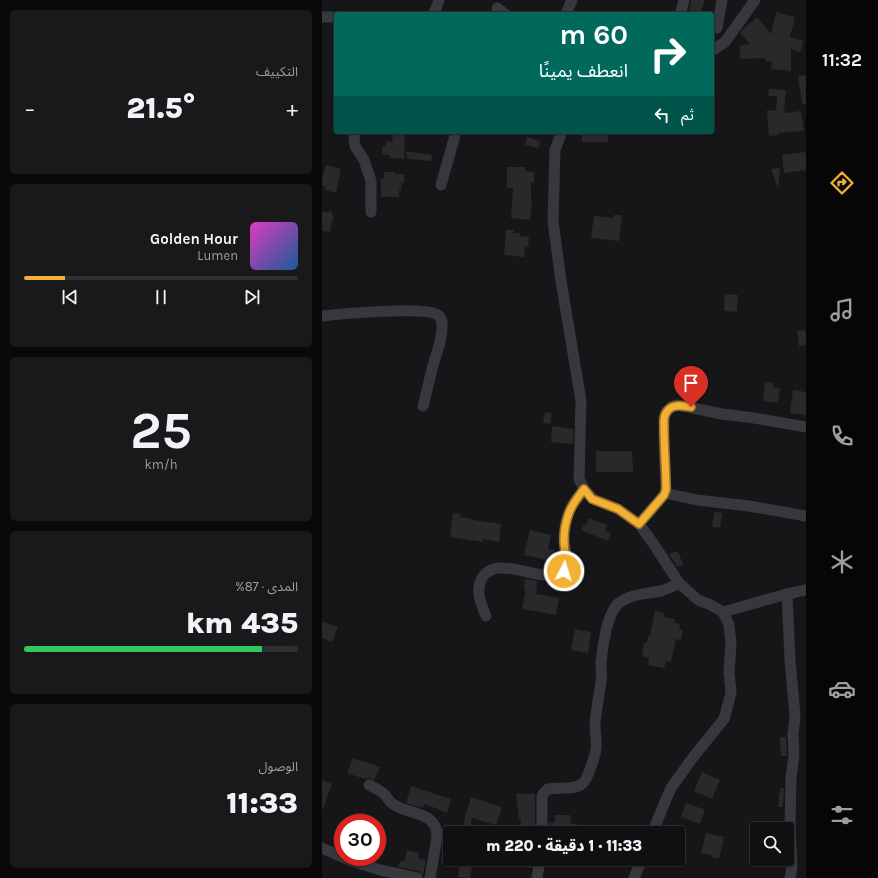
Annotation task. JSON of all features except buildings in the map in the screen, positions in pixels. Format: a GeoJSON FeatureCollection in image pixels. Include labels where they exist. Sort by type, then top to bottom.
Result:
{"type":"FeatureCollection","features":[{"type":"Feature","properties":{"kind":"street"},"geometry":{"type":"LineString","coordinates":[[435,12],[439,0]]}},
{"type":"Feature","properties":{"kind":"street"},"geometry":{"type":"LineString","coordinates":[[567,12],[572,0]]}},
{"type":"Feature","properties":{"kind":"street"},"geometry":{"type":"LineString","coordinates":[[680,12],[684,0]]}},
{"type":"Feature","properties":{"kind":"street"},"geometry":{"type":"LineString","coordinates":[[722,0],[714,27],[725,42]]}},
{"type":"Feature","properties":{"kind":"street"},"geometry":{"type":"LineString","coordinates":[[714,50],[725,42],[756,0]]}},
{"type":"Feature","properties":{"kind":"street"},"geometry":{"type":"LineString","coordinates":[[322,17],[334,17]]}},
{"type":"Feature","properties":{"kind":"street"},"geometry":{"type":"LineString","coordinates":[[355,134],[355,146],[364,160],[371,181],[371,212]]}},
{"type":"Feature","properties":{"kind":"street"},"geometry":{"type":"LineString","coordinates":[[441,185],[455,134]]}},
{"type":"Feature","properties":{"kind":"street"},"geometry":{"type":"LineString","coordinates":[[561,134],[555,150],[553,221],[561,281],[581,401],[579,479],[584,489],[592,499],[618,509],[639,524],[679,583],[698,600],[723,612],[729,625],[731,645],[729,672],[731,693],[724,719],[694,756],[671,788],[655,826]]}},
{"type":"Feature","properties":{"kind":"street"},"geometry":{"type":"LineString","coordinates":[[322,316],[407,311],[433,313],[438,315],[441,318],[442,323],[441,336],[423,406]]}},
{"type":"Feature","properties":{"kind":"street"},"geometry":{"type":"LineString","coordinates":[[639,524],[666,490],[664,418],[666,412],[671,407],[676,405],[683,406],[722,414],[806,427]]}},
{"type":"Feature","properties":{"kind":"street"},"geometry":{"type":"LineString","coordinates":[[486,616],[478,591],[484,574],[490,570],[505,568],[548,575],[557,574],[564,571],[566,556],[564,539],[569,512],[584,489]]}},
{"type":"Feature","properties":{"kind":"street"},"geometry":{"type":"LineString","coordinates":[[665,493],[697,500],[749,506],[806,516]]}},
{"type":"Feature","properties":{"kind":"street"},"geometry":{"type":"LineString","coordinates":[[542,826],[543,794],[548,789],[574,787],[583,783],[586,780],[592,762],[596,748],[595,724],[601,680],[603,644],[612,612],[618,603],[628,598],[639,594],[661,591],[679,583]]}},
{"type":"Feature","properties":{"kind":"street"},"geometry":{"type":"LineString","coordinates":[[723,612],[806,590]]}},
{"type":"Feature","properties":{"kind":"street"},"geometry":{"type":"LineString","coordinates":[[787,594],[790,660],[795,715],[793,735],[794,755],[791,779],[790,827],[792,867],[790,878]]}},
{"type":"Feature","properties":{"kind":"street"},"geometry":{"type":"LineString","coordinates":[[369,785],[385,795],[392,804],[425,817],[433,822],[437,831],[437,837],[430,878]]}},
{"type":"Feature","properties":{"kind":"street"},"geometry":{"type":"LineString","coordinates":[[322,848],[379,874],[416,878]]}},
{"type":"Feature","properties":{"kind":"street"},"geometry":{"type":"LineString","coordinates":[[537,878],[539,866]]}},
{"type":"Feature","properties":{"kind":"street"},"geometry":{"type":"LineString","coordinates":[[634,878],[639,866]]}},
{"type":"Feature","properties":{"kind":"route"},"geometry":{"type":"LineString","coordinates":[[564,571],[566,564],[564,539],[569,512],[584,489],[592,499],[618,509],[639,524],[664,495],[666,490],[664,438],[664,418],[666,412],[671,407],[676,405],[691,407]]}}]}
